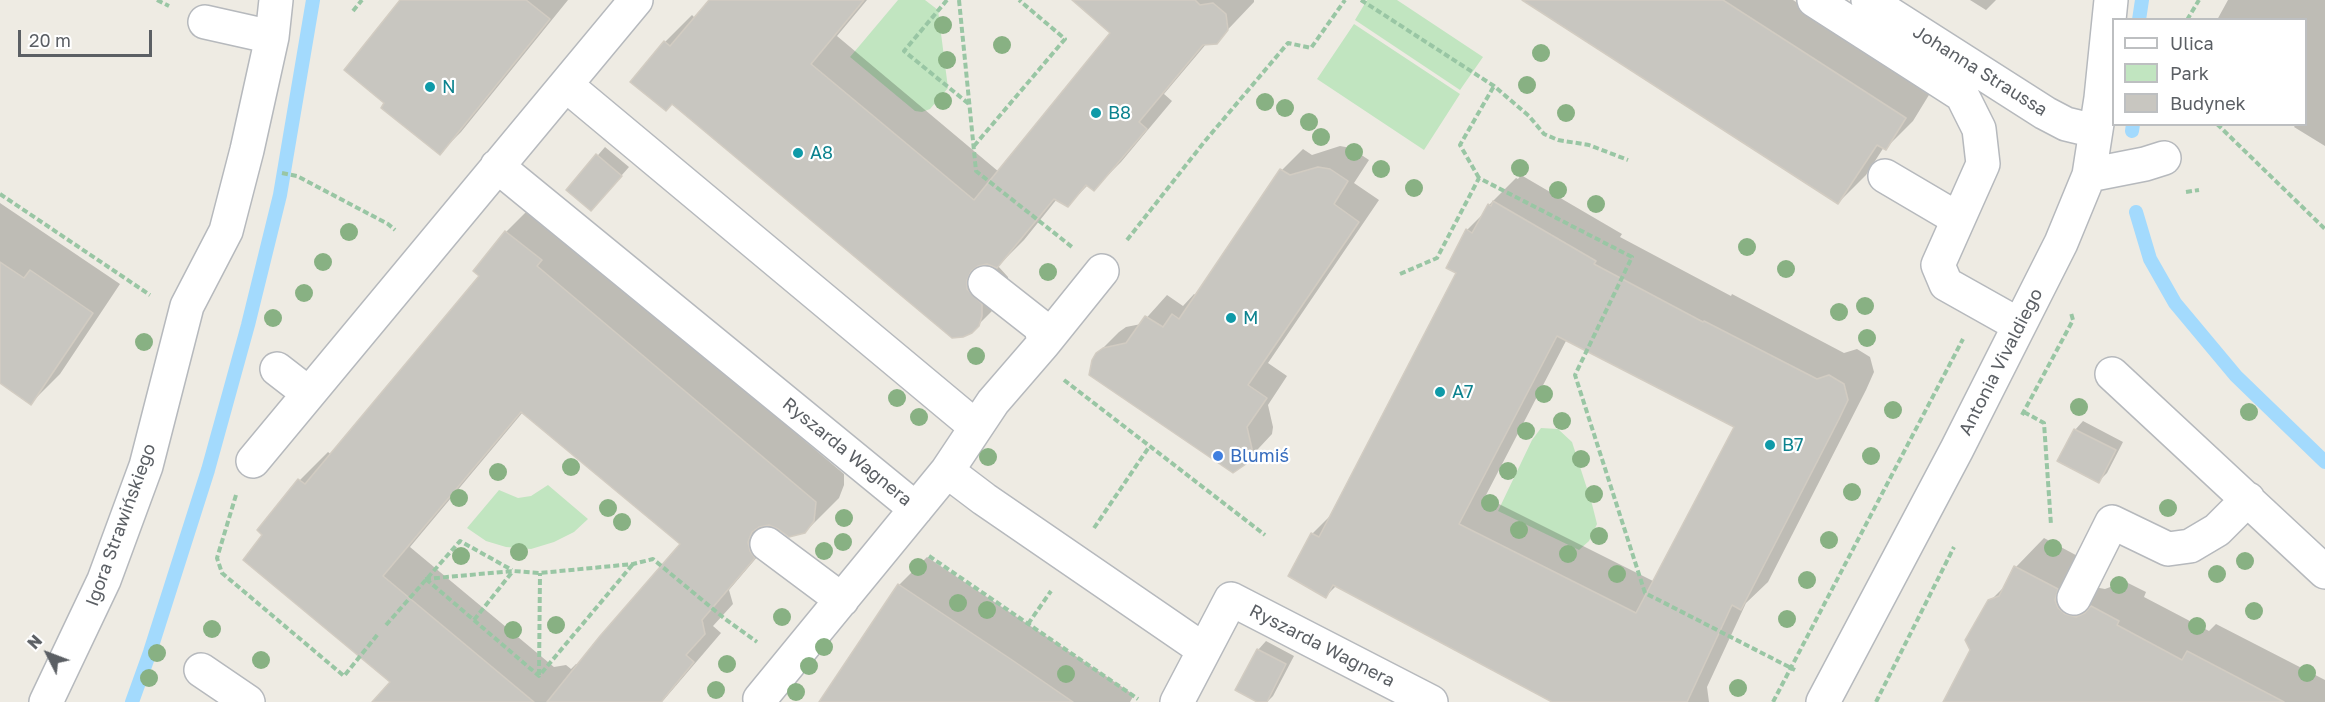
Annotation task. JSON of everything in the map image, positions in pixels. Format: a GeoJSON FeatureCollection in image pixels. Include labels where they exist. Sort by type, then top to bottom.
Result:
{"type":"FeatureCollection","features":[{"type":"Feature","properties":{"kind":"street","name":"Igora Strawińskiego"},"geometry":{"type":"LineString","coordinates":[[46,702],[104,580],[146,466],[187,306],[226,231],[272,37],[276,0]]}},
{"type":"Feature","properties":{"kind":"street"},"geometry":{"type":"LineString","coordinates":[[246,474],[308,393],[636,0]]}},
{"type":"Feature","properties":{"kind":"street","name":"Johanna Straussa"},"geometry":{"type":"LineString","coordinates":[[1814,0],[1962,95],[1979,129],[1983,164],[1938,265],[1946,284],[2019,326]]}},
{"type":"Feature","properties":{"kind":"street","name":"Johanna Straussa"},"geometry":{"type":"LineString","coordinates":[[1869,0],[2045,113],[2066,124],[2095,131]]}},
{"type":"Feature","properties":{"kind":"street","name":"Antonia Vivaldiego"},"geometry":{"type":"LineString","coordinates":[[1827,695],[1957,449],[2061,243],[2089,175],[2111,0]]}},
{"type":"Feature","properties":{"kind":"street"},"geometry":{"type":"LineString","coordinates":[[205,22],[272,37]]}},
{"type":"Feature","properties":{"kind":"street"},"geometry":{"type":"LineString","coordinates":[[566,85],[976,427]]}},
{"type":"Feature","properties":{"kind":"street"},"geometry":{"type":"LineString","coordinates":[[2089,175],[2164,158]]}},
{"type":"Feature","properties":{"kind":"street","name":"Ryszarda Wagnera"},"geometry":{"type":"LineString","coordinates":[[497,166],[906,521],[947,471],[993,402],[1102,271]]}},
{"type":"Feature","properties":{"kind":"street"},"geometry":{"type":"LineString","coordinates":[[1885,176],[1958,219]]}},
{"type":"Feature","properties":{"kind":"street"},"geometry":{"type":"LineString","coordinates":[[984,283],[1041,327],[1044,343]]}},
{"type":"Feature","properties":{"kind":"street"},"geometry":{"type":"LineString","coordinates":[[277,369],[308,393]]}},
{"type":"Feature","properties":{"kind":"street"},"geometry":{"type":"LineString","coordinates":[[2112,374],[2325,572]]}},
{"type":"Feature","properties":{"kind":"street"},"geometry":{"type":"LineString","coordinates":[[947,471],[984,499],[1204,650]]}},
{"type":"Feature","properties":{"kind":"street"},"geometry":{"type":"LineString","coordinates":[[2074,598],[2112,522],[2168,549],[2190,546],[2217,530],[2248,499]]}},
{"type":"Feature","properties":{"kind":"street"},"geometry":{"type":"LineString","coordinates":[[761,702],[760,699],[906,521]]}},
{"type":"Feature","properties":{"kind":"street"},"geometry":{"type":"LineString","coordinates":[[767,543],[842,600]]}},
{"type":"Feature","properties":{"kind":"street","name":"Ryszarda Wagnera"},"geometry":{"type":"LineString","coordinates":[[1184,699],[1204,650],[1231,599],[1431,702]]}},
{"type":"Feature","properties":{"kind":"street"},"geometry":{"type":"LineString","coordinates":[[201,670],[248,702]]}},
{"type":"Feature","properties":{"kind":"path"},"geometry":{"type":"LineString","coordinates":[[353,11],[362,0]]}},
{"type":"Feature","properties":{"kind":"path"},"geometry":{"type":"LineString","coordinates":[[947,0],[904,51],[969,105]]}},
{"type":"Feature","properties":{"kind":"path"},"geometry":{"type":"LineString","coordinates":[[959,0],[976,171],[1102,271],[1205,141],[1288,44],[1311,48],[1345,0]]}},
{"type":"Feature","properties":{"kind":"path"},"geometry":{"type":"LineString","coordinates":[[974,147],[1065,39],[1019,0]]}},
{"type":"Feature","properties":{"kind":"path"},"geometry":{"type":"LineString","coordinates":[[1361,0],[1494,86],[1529,116],[1544,134],[1558,140],[1589,146],[1628,160]]}},
{"type":"Feature","properties":{"kind":"path"},"geometry":{"type":"LineString","coordinates":[[2188,18],[2199,0]]}},
{"type":"Feature","properties":{"kind":"path"},"geometry":{"type":"LineString","coordinates":[[1494,86],[1460,145],[1479,178],[1632,257],[1575,375],[1645,593],[1791,668],[1827,695]]}},
{"type":"Feature","properties":{"kind":"path"},"geometry":{"type":"LineString","coordinates":[[2219,126],[2325,229]]}},
{"type":"Feature","properties":{"kind":"path"},"geometry":{"type":"LineString","coordinates":[[297,176],[388,224],[423,254]]}},
{"type":"Feature","properties":{"kind":"path"},"geometry":{"type":"LineString","coordinates":[[1400,274],[1437,258],[1479,178]]}},
{"type":"Feature","properties":{"kind":"path"},"geometry":{"type":"LineString","coordinates":[[0,194],[144,294],[187,306]]}},
{"type":"Feature","properties":{"kind":"path"},"geometry":{"type":"LineString","coordinates":[[1773,702],[1981,303]]}},
{"type":"Feature","properties":{"kind":"path"},"geometry":{"type":"LineString","coordinates":[[1061,378],[1265,536]]}},
{"type":"Feature","properties":{"kind":"path"},"geometry":{"type":"LineString","coordinates":[[2018,423],[2024,412],[2044,423],[2051,525]]}},
{"type":"Feature","properties":{"kind":"path"},"geometry":{"type":"LineString","coordinates":[[246,474],[217,558],[222,573],[344,676],[378,634]]}},
{"type":"Feature","properties":{"kind":"path"},"geometry":{"type":"LineString","coordinates":[[906,521],[1143,702]]}},
{"type":"Feature","properties":{"kind":"path"},"geometry":{"type":"LineString","coordinates":[[1876,702],[1958,539]]}},
{"type":"Feature","properties":{"kind":"path"},"geometry":{"type":"LineString","coordinates":[[386,625],[460,541],[513,571]]}},
{"type":"Feature","properties":{"kind":"path"},"geometry":{"type":"LineString","coordinates":[[425,579],[513,571],[540,573],[633,564],[653,559],[725,619],[760,644]]}},
{"type":"Feature","properties":{"kind":"path"},"geometry":{"type":"LineString","coordinates":[[539,675],[633,564]]}},
{"type":"Feature","properties":{"kind":"path"},"geometry":{"type":"LineString","coordinates":[[474,620],[513,571]]}},
{"type":"Feature","properties":{"kind":"path"},"geometry":{"type":"LineString","coordinates":[[539,675],[540,573]]}},
{"type":"Feature","properties":{"kind":"path"},"geometry":{"type":"LineString","coordinates":[[425,579],[539,675]]}},
{"type":"Feature","properties":{"kind":"green space"},"geometry":{"type":"Polygon","coordinates":[[[898,0],[925,0],[938,10],[948,88],[930,109],[922,112],[915,111],[850,57],[898,0]]]}},
{"type":"Feature","properties":{"kind":"green space"},"geometry":{"type":"Polygon","coordinates":[[[1367,0],[1397,0],[1483,57],[1460,90],[1355,20],[1367,0]]]}},
{"type":"Feature","properties":{"kind":"green space"},"geometry":{"type":"Polygon","coordinates":[[[1354,24],[1460,94],[1424,150],[1317,79],[1354,24]]]}},
{"type":"Feature","properties":{"kind":"green space"},"geometry":{"type":"Polygon","coordinates":[[[1541,428],[1558,429],[1572,442],[1592,504],[1597,524],[1589,541],[1579,550],[1498,511],[1532,440],[1541,428]]]}},
{"type":"Feature","properties":{"kind":"green space"},"geometry":{"type":"Polygon","coordinates":[[[548,485],[588,519],[574,532],[554,542],[531,549],[506,547],[486,541],[467,528],[499,490],[518,498],[531,496],[548,485]]]}},
{"type":"Feature","properties":{"kind":"building","name":"N"},"geometry":{"type":"Polygon","coordinates":[[[400,0],[526,0],[550,19],[440,155],[381,108],[384,103],[344,70],[400,0]]]}},
{"type":"Feature","properties":{"kind":"building"},"geometry":{"type":"Polygon","coordinates":[[[709,0],[864,0],[811,64],[974,200],[1110,33],[1072,0],[1195,0],[1200,5],[1213,3],[1226,14],[1228,30],[1217,44],[1203,45],[1139,122],[1147,129],[1094,191],[1086,185],[1068,207],[1054,199],[997,268],[987,264],[971,271],[967,280],[967,289],[982,304],[982,316],[979,326],[972,333],[952,338],[672,104],[666,111],[630,82],[664,41],[670,46],[709,0]]]}},
{"type":"Feature","properties":{"kind":"building"},"geometry":{"type":"Polygon","coordinates":[[[1522,0],[1723,0],[1906,118],[1886,150],[1877,145],[1838,204],[1522,0]]]}},
{"type":"Feature","properties":{"kind":"building"},"geometry":{"type":"Polygon","coordinates":[[[596,154],[622,176],[591,211],[566,190],[596,154]]]}},
{"type":"Feature","properties":{"kind":"building","name":"M"},"geometry":{"type":"Polygon","coordinates":[[[1318,167],[1330,169],[1348,181],[1334,204],[1359,222],[1248,385],[1267,398],[1247,427],[1252,449],[1251,457],[1246,464],[1233,473],[1089,375],[1092,360],[1103,348],[1126,343],[1145,316],[1163,327],[1172,314],[1179,319],[1280,169],[1290,175],[1318,167]]]}},
{"type":"Feature","properties":{"kind":"building"},"geometry":{"type":"Polygon","coordinates":[[[1493,201],[1596,261],[1594,264],[1703,322],[1817,379],[1829,375],[1844,384],[1848,400],[1839,419],[1741,610],[1732,605],[1687,702],[1552,702],[1333,585],[1326,598],[1288,576],[1311,533],[1319,537],[1456,273],[1446,268],[1466,229],[1472,233],[1488,204],[1491,206],[1493,201]],[[1557,336],[1459,524],[1636,613],[1734,427],[1557,336]]]}},
{"type":"Feature","properties":{"kind":"building"},"geometry":{"type":"Polygon","coordinates":[[[505,231],[542,260],[537,266],[816,502],[814,521],[805,533],[789,537],[769,525],[759,527],[752,532],[748,542],[755,558],[702,620],[705,634],[686,655],[694,662],[661,702],[547,702],[600,636],[680,544],[521,412],[383,576],[534,702],[372,702],[390,682],[243,560],[262,535],[257,530],[298,479],[305,484],[479,276],[473,271],[505,231]]]}},
{"type":"Feature","properties":{"kind":"building"},"geometry":{"type":"Polygon","coordinates":[[[0,262],[24,278],[30,270],[93,313],[31,405],[0,383],[0,262]]]}},
{"type":"Feature","properties":{"kind":"building"},"geometry":{"type":"Polygon","coordinates":[[[2074,429],[2116,450],[2099,483],[2057,461],[2074,429]]]}},
{"type":"Feature","properties":{"kind":"building"},"geometry":{"type":"Polygon","coordinates":[[[2014,566],[2058,589],[2055,600],[2058,608],[2065,614],[2076,617],[2085,613],[2091,606],[2119,621],[2117,625],[2182,660],[2187,651],[2284,702],[1943,702],[1970,650],[1965,640],[1988,600],[1999,596],[2014,566]]]}},
{"type":"Feature","properties":{"kind":"building"},"geometry":{"type":"Polygon","coordinates":[[[898,584],[1012,660],[1073,702],[819,702],[898,584]]]}},
{"type":"Feature","properties":{"kind":"building"},"geometry":{"type":"Polygon","coordinates":[[[1257,649],[1286,664],[1267,702],[1257,702],[1235,690],[1257,649]]]}},
{"type":"Feature","properties":{"kind":"waterway"},"geometry":{"type":"LineString","coordinates":[[132,702],[208,470],[248,325],[280,195],[313,0]]}},
{"type":"Feature","properties":{"kind":"waterway"},"geometry":{"type":"LineString","coordinates":[[2139,18],[2142,0]]}},
{"type":"Feature","properties":{"kind":"waterway"},"geometry":{"type":"LineString","coordinates":[[2132,131],[2133,126]]}},
{"type":"Feature","properties":{"kind":"waterway"},"geometry":{"type":"LineString","coordinates":[[2136,212],[2150,259],[2175,303],[2236,376],[2325,462]]}},
{"type":"Feature","properties":{"kind":"place","name":"N"},"geometry":{"type":"Point","coordinates":[430,87]}},
{"type":"Feature","properties":{"kind":"place","name":"B8"},"geometry":{"type":"Point","coordinates":[1096,113]}},
{"type":"Feature","properties":{"kind":"place","name":"A8"},"geometry":{"type":"Point","coordinates":[798,153]}},
{"type":"Feature","properties":{"kind":"place","name":"M"},"geometry":{"type":"Point","coordinates":[1231,318]}},
{"type":"Feature","properties":{"kind":"place","name":"A7"},"geometry":{"type":"Point","coordinates":[1440,392]}},
{"type":"Feature","properties":{"kind":"place","name":"B7"},"geometry":{"type":"Point","coordinates":[1770,445]}},
{"type":"Feature","properties":{"kind":"place","name":"Blumiś"},"geometry":{"type":"Point","coordinates":[1218,456]}}]}
